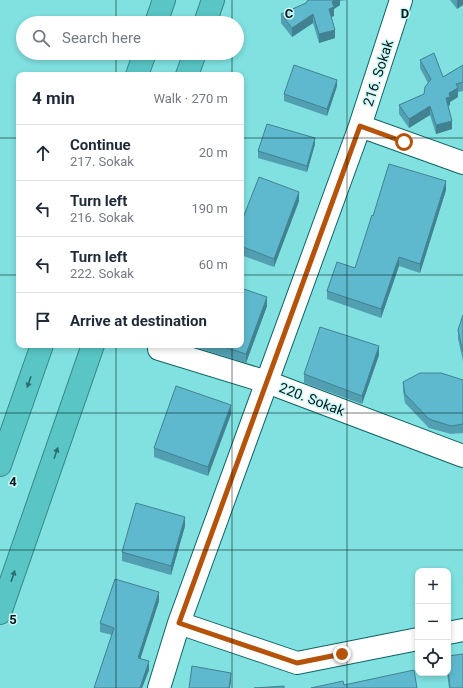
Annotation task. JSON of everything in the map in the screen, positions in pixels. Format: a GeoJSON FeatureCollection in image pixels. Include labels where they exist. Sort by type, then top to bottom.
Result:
{"type":"FeatureCollection","features":[{"type":"Feature","properties":{"kind":"highway"},"geometry":{"type":"LineString","coordinates":[[158,16],[164,0]]}},
{"type":"Feature","properties":{"kind":"highway"},"geometry":{"type":"LineString","coordinates":[[208,16],[214,0]]}},
{"type":"Feature","properties":{"kind":"highway"},"geometry":{"type":"LineString","coordinates":[[138,72],[142,60]]}},
{"type":"Feature","properties":{"kind":"highway"},"geometry":{"type":"LineString","coordinates":[[188,72],[192,60]]}},
{"type":"Feature","properties":{"kind":"highway"},"geometry":{"type":"LineString","coordinates":[[0,465],[41,348]]}},
{"type":"Feature","properties":{"kind":"highway"},"geometry":{"type":"LineString","coordinates":[[0,613],[92,348]]}},
{"type":"Feature","properties":{"kind":"street","name":"216. Sokak"},"geometry":{"type":"LineString","coordinates":[[159,688],[179,623],[360,126],[401,0]]}},
{"type":"Feature","properties":{"kind":"street"},"geometry":{"type":"LineString","coordinates":[[360,126],[463,163]]}},
{"type":"Feature","properties":{"kind":"street","name":"220. Sokak"},"geometry":{"type":"LineString","coordinates":[[159,350],[267,382],[463,456]]}},
{"type":"Feature","properties":{"kind":"street"},"geometry":{"type":"LineString","coordinates":[[179,623],[297,663],[415,640]]}},
{"type":"Feature","properties":{"kind":"street"},"geometry":{"type":"LineString","coordinates":[[451,632],[463,630]]}},
{"type":"Feature","properties":{"kind":"building"},"geometry":{"type":"Polygon","coordinates":[[[308,0],[334,0],[332,2],[334,7],[329,9],[335,30],[319,34],[313,14],[292,28],[281,14],[306,3],[308,0]]]}},
{"type":"Feature","properties":{"kind":"building"},"geometry":{"type":"Polygon","coordinates":[[[434,53],[443,77],[463,65],[463,82],[456,84],[458,88],[449,93],[450,97],[446,98],[452,121],[436,125],[430,106],[409,119],[399,105],[424,94],[425,87],[431,79],[420,60],[434,53]]]}},
{"type":"Feature","properties":{"kind":"building"},"geometry":{"type":"Polygon","coordinates":[[[294,65],[337,80],[327,109],[284,94],[294,65]]]}},
{"type":"Feature","properties":{"kind":"building"},"geometry":{"type":"Polygon","coordinates":[[[267,124],[315,138],[307,166],[258,151],[267,124]]]}},
{"type":"Feature","properties":{"kind":"building"},"geometry":{"type":"Polygon","coordinates":[[[389,164],[446,181],[420,264],[399,257],[381,309],[327,291],[337,262],[355,268],[389,164]]]}},
{"type":"Feature","properties":{"kind":"building"},"geometry":{"type":"Polygon","coordinates":[[[259,177],[299,192],[274,259],[244,247],[244,215],[259,177]]]}},
{"type":"Feature","properties":{"kind":"building"},"geometry":{"type":"Polygon","coordinates":[[[244,289],[267,297],[246,354],[227,348],[244,348],[244,289]]]}},
{"type":"Feature","properties":{"kind":"building"},"geometry":{"type":"Polygon","coordinates":[[[463,315],[463,352],[458,330],[463,315]]]}},
{"type":"Feature","properties":{"kind":"building"},"geometry":{"type":"Polygon","coordinates":[[[320,327],[379,346],[362,396],[304,374],[320,327]]]}},
{"type":"Feature","properties":{"kind":"building"},"geometry":{"type":"Polygon","coordinates":[[[420,373],[441,373],[463,380],[463,424],[451,426],[429,419],[405,394],[403,382],[420,373]]]}},
{"type":"Feature","properties":{"kind":"building"},"geometry":{"type":"Polygon","coordinates":[[[176,386],[231,405],[208,467],[154,448],[176,386]]]}},
{"type":"Feature","properties":{"kind":"building"},"geometry":{"type":"Polygon","coordinates":[[[136,503],[185,517],[171,566],[122,552],[136,503]]]}},
{"type":"Feature","properties":{"kind":"building"},"geometry":{"type":"Polygon","coordinates":[[[115,579],[159,592],[138,658],[149,661],[140,688],[94,688],[114,628],[100,623],[115,579]]]}},
{"type":"Feature","properties":{"kind":"building"},"geometry":{"type":"Polygon","coordinates":[[[463,654],[463,688],[450,688],[449,676],[451,676],[451,656],[463,654]]]}},
{"type":"Feature","properties":{"kind":"building"},"geometry":{"type":"Polygon","coordinates":[[[192,666],[231,673],[229,688],[189,688],[192,666]]]}},
{"type":"Feature","properties":{"kind":"building"},"geometry":{"type":"Polygon","coordinates":[[[414,670],[417,688],[311,688],[343,681],[344,685],[414,670]]]}},
{"type":"Feature","properties":{"kind":"building"},"geometry":{"type":"Polygon","coordinates":[[[284,686],[284,688],[254,688],[284,686]]]}},
{"type":"Feature","properties":{"kind":"route"},"geometry":{"type":"LineString","coordinates":[[342,654],[297,663],[179,623],[360,126],[404,142]]}}]}
